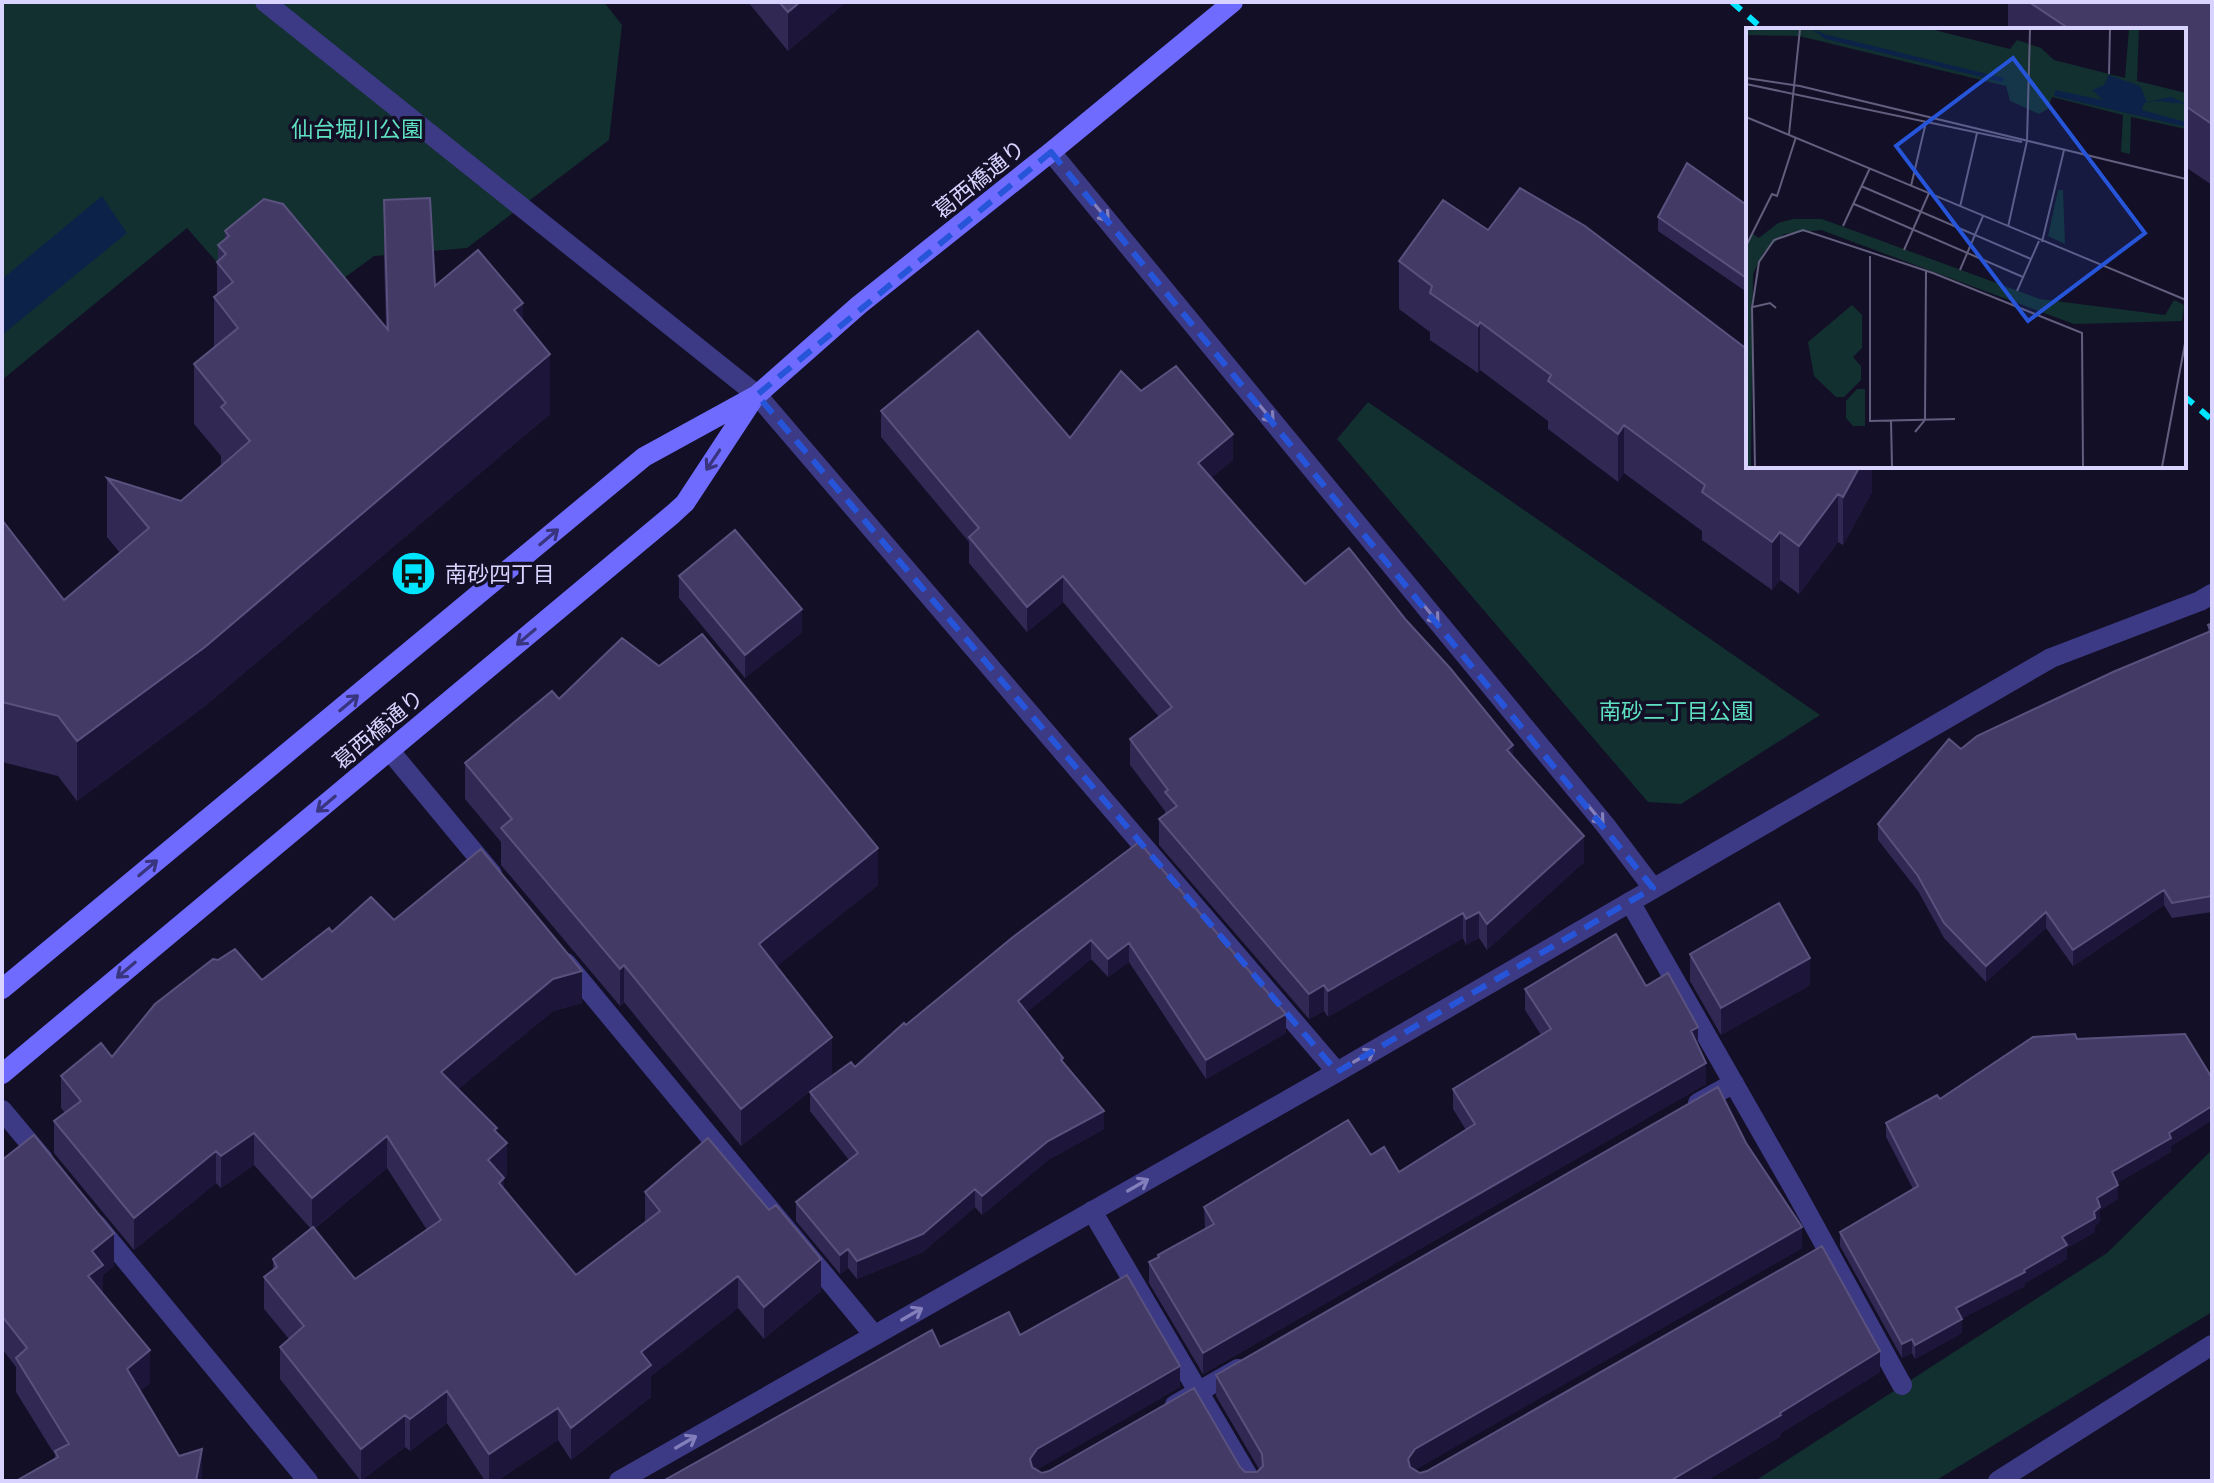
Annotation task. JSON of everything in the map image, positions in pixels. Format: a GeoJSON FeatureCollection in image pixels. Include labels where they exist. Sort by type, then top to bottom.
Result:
{"type":"FeatureCollection","features":[{"type":"Feature","properties":{"kind":"main road","name":"葛西橋通り"},"geometry":{"type":"LineString","coordinates":[[2,989],[644,457],[757,395],[859,305],[1233,2]]}},
{"type":"Feature","properties":{"kind":"main road","name":"葛西橋通り"},"geometry":{"type":"LineString","coordinates":[[2,1074],[685,503],[757,395]]}},
{"type":"Feature","properties":{"kind":"street"},"geometry":{"type":"LineString","coordinates":[[265,2],[757,395],[1337,1072]]}},
{"type":"Feature","properties":{"kind":"street"},"geometry":{"type":"LineString","coordinates":[[1051,152],[1606,826],[1653,888]]}},
{"type":"Feature","properties":{"kind":"street"},"geometry":{"type":"LineString","coordinates":[[619,1481],[1337,1072],[2051,658],[2212,594]]}},
{"type":"Feature","properties":{"kind":"street"},"geometry":{"type":"LineString","coordinates":[[390,751],[500,884]]}},
{"type":"Feature","properties":{"kind":"street"},"geometry":{"type":"LineString","coordinates":[[1630,902],[1734,1083],[1820,1252],[1902,1385]]}},
{"type":"Feature","properties":{"kind":"street"},"geometry":{"type":"LineString","coordinates":[[551,945],[874,1335]]}},
{"type":"Feature","properties":{"kind":"street"},"geometry":{"type":"LineString","coordinates":[[1679,1115],[1734,1083]]}},
{"type":"Feature","properties":{"kind":"street"},"geometry":{"type":"LineString","coordinates":[[2,1110],[55,1174]]}},
{"type":"Feature","properties":{"kind":"street"},"geometry":{"type":"LineString","coordinates":[[85,1211],[308,1481]]}},
{"type":"Feature","properties":{"kind":"street"},"geometry":{"type":"LineString","coordinates":[[1092,1211],[1251,1481]]}},
{"type":"Feature","properties":{"kind":"street"},"geometry":{"type":"LineString","coordinates":[[1998,1481],[2212,1345]]}},
{"type":"Feature","properties":{"kind":"street"},"geometry":{"type":"LineString","coordinates":[[1160,1414],[1254,1360]]}},
{"type":"Feature","properties":{"kind":"highlighted area"},"geometry":{"type":"Polygon","coordinates":[[[1051,152],[1653,888],[1337,1072],[757,395],[1051,152]]]}},
{"type":"Feature","properties":{"kind":"green space","name":"仙台堀川公園"},"geometry":{"type":"Polygon","coordinates":[[[2,2],[604,2],[622,25],[609,140],[467,248],[374,256],[325,292],[222,268],[187,228],[2,380],[2,2]]]}},
{"type":"Feature","properties":{"kind":"green space","name":"南砂二丁目公園"},"geometry":{"type":"Polygon","coordinates":[[[1368,402],[1820,715],[1681,804],[1648,802],[1337,439],[1368,402]]]}},
{"type":"Feature","properties":{"kind":"green space"},"geometry":{"type":"Polygon","coordinates":[[[2212,1150],[2212,1312],[1935,1481],[1755,1481],[2107,1253],[2212,1150]]]}},
{"type":"Feature","properties":{"kind":"water"},"geometry":{"type":"Polygon","coordinates":[[[102,196],[127,233],[2,335],[2,279],[102,196]]]}},
{"type":"Feature","properties":{"kind":"building"},"geometry":{"type":"Polygon","coordinates":[[[779,2],[800,2],[788,12],[779,2]]]}},
{"type":"Feature","properties":{"kind":"building"},"geometry":{"type":"Polygon","coordinates":[[[2029,2],[2212,2],[2212,124],[2186,106],[2186,28],[2068,28],[2029,2]]]}},
{"type":"Feature","properties":{"kind":"building"},"geometry":{"type":"Polygon","coordinates":[[[1687,163],[1746,205],[1746,278],[1658,217],[1687,163]]]}},
{"type":"Feature","properties":{"kind":"building"},"geometry":{"type":"Polygon","coordinates":[[[1520,188],[1585,226],[1746,348],[1746,468],[1859,468],[1843,497],[1838,494],[1799,546],[1780,532],[1772,542],[1702,492],[1705,485],[1624,425],[1618,434],[1548,381],[1551,375],[1480,322],[1478,326],[1430,293],[1432,286],[1399,261],[1443,200],[1488,230],[1520,188]]]}},
{"type":"Feature","properties":{"kind":"building"},"geometry":{"type":"Polygon","coordinates":[[[430,198],[435,286],[478,250],[523,303],[514,310],[550,354],[205,647],[77,741],[58,716],[2,702],[2,520],[64,600],[149,528],[107,478],[181,501],[250,441],[221,407],[226,403],[194,364],[238,328],[214,297],[233,282],[217,262],[226,254],[218,245],[229,236],[225,231],[264,199],[283,204],[388,330],[384,200],[430,198]]]}},
{"type":"Feature","properties":{"kind":"building"},"geometry":{"type":"Polygon","coordinates":[[[978,331],[1070,438],[1121,371],[1141,391],[1176,366],[1233,434],[1198,463],[1305,584],[1349,548],[1513,745],[1507,750],[1584,836],[1487,924],[1479,912],[1466,919],[1463,913],[1328,991],[1324,985],[1309,994],[1159,819],[1177,806],[1130,739],[1172,707],[1063,576],[1027,607],[969,537],[979,528],[881,411],[978,331]]]}},
{"type":"Feature","properties":{"kind":"building"},"geometry":{"type":"Polygon","coordinates":[[[735,530],[802,609],[745,655],[679,576],[735,530]]]}},
{"type":"Feature","properties":{"kind":"building"},"geometry":{"type":"Polygon","coordinates":[[[2212,623],[2212,896],[2172,903],[2164,890],[2073,950],[2046,912],[1986,966],[1944,923],[1918,876],[1878,824],[1949,739],[1961,749],[1977,736],[2113,672],[2211,631],[2208,625],[2212,623]]]}},
{"type":"Feature","properties":{"kind":"building"},"geometry":{"type":"Polygon","coordinates":[[[702,634],[878,848],[759,944],[832,1037],[741,1109],[624,965],[620,969],[501,828],[512,819],[465,763],[552,691],[559,699],[622,638],[659,666],[702,634]]]}},
{"type":"Feature","properties":{"kind":"building"},"geometry":{"type":"Polygon","coordinates":[[[1139,842],[1286,1014],[1206,1060],[1129,943],[1108,959],[1091,940],[1018,1001],[1063,1058],[1061,1060],[1104,1111],[1048,1141],[982,1196],[975,1189],[923,1234],[857,1261],[848,1249],[840,1255],[796,1202],[858,1153],[810,1092],[851,1062],[855,1067],[904,1023],[906,1025],[1013,937],[1139,842]]]}},
{"type":"Feature","properties":{"kind":"building"},"geometry":{"type":"Polygon","coordinates":[[[481,849],[582,971],[553,979],[441,1072],[497,1128],[494,1130],[507,1143],[488,1160],[504,1178],[499,1183],[576,1275],[660,1211],[645,1192],[708,1138],[769,1210],[776,1205],[821,1259],[764,1307],[738,1276],[641,1352],[651,1365],[571,1428],[558,1408],[489,1454],[447,1391],[410,1419],[405,1415],[361,1449],[280,1347],[304,1326],[264,1277],[277,1267],[273,1259],[313,1227],[355,1279],[441,1220],[387,1136],[312,1198],[254,1133],[221,1156],[216,1151],[134,1218],[54,1121],[81,1101],[61,1076],[101,1043],[112,1057],[155,1004],[213,959],[218,960],[235,949],[262,980],[329,928],[332,932],[371,897],[394,920],[481,849]]]}},
{"type":"Feature","properties":{"kind":"building"},"geometry":{"type":"Polygon","coordinates":[[[1779,903],[1810,958],[1721,1008],[1690,954],[1779,903]]]}},
{"type":"Feature","properties":{"kind":"building"},"geometry":{"type":"Polygon","coordinates":[[[1616,934],[1646,986],[1668,973],[1698,1027],[1691,1031],[1706,1063],[1203,1353],[1149,1262],[1214,1224],[1204,1207],[1348,1120],[1371,1155],[1384,1147],[1399,1172],[1475,1124],[1453,1089],[1551,1029],[1525,989],[1616,934]]]}},
{"type":"Feature","properties":{"kind":"building"},"geometry":{"type":"Polygon","coordinates":[[[2075,1034],[2077,1039],[2185,1034],[2212,1078],[2212,1106],[2169,1133],[2171,1138],[2112,1172],[2118,1185],[2097,1198],[2100,1207],[2094,1212],[2095,1218],[2062,1237],[2067,1245],[2025,1272],[1956,1308],[1962,1319],[1915,1345],[1912,1339],[1902,1344],[1840,1232],[1918,1186],[1886,1123],[1937,1095],[1940,1099],[2033,1037],[2075,1034]]]}},
{"type":"Feature","properties":{"kind":"building"},"geometry":{"type":"Polygon","coordinates":[[[1718,1087],[1746,1143],[1802,1227],[1415,1449],[1408,1459],[1410,1467],[1420,1473],[1427,1471],[1822,1246],[1880,1351],[1670,1481],[663,1481],[932,1330],[940,1347],[1009,1312],[1020,1335],[1127,1275],[1180,1366],[1037,1449],[1030,1459],[1032,1467],[1042,1473],[1049,1471],[1194,1388],[1240,1467],[1245,1472],[1257,1472],[1263,1466],[1262,1454],[1216,1375],[1718,1087]]]}},
{"type":"Feature","properties":{"kind":"building"},"geometry":{"type":"Polygon","coordinates":[[[34,1135],[114,1233],[92,1251],[103,1265],[88,1276],[150,1350],[127,1369],[179,1456],[202,1449],[196,1481],[16,1481],[58,1457],[55,1451],[69,1444],[16,1358],[27,1348],[2,1316],[2,1160],[34,1135]]]}},
{"type":"Feature","properties":{"kind":"railway"},"geometry":{"type":"LineString","coordinates":[[1732,2],[1762,28]]}},
{"type":"Feature","properties":{"kind":"railway"},"geometry":{"type":"LineString","coordinates":[[2186,398],[2212,420]]}},
{"type":"Feature","properties":{"kind":"place","name":"南砂四丁目"},"geometry":{"type":"Point","coordinates":[414,574]}}]}
